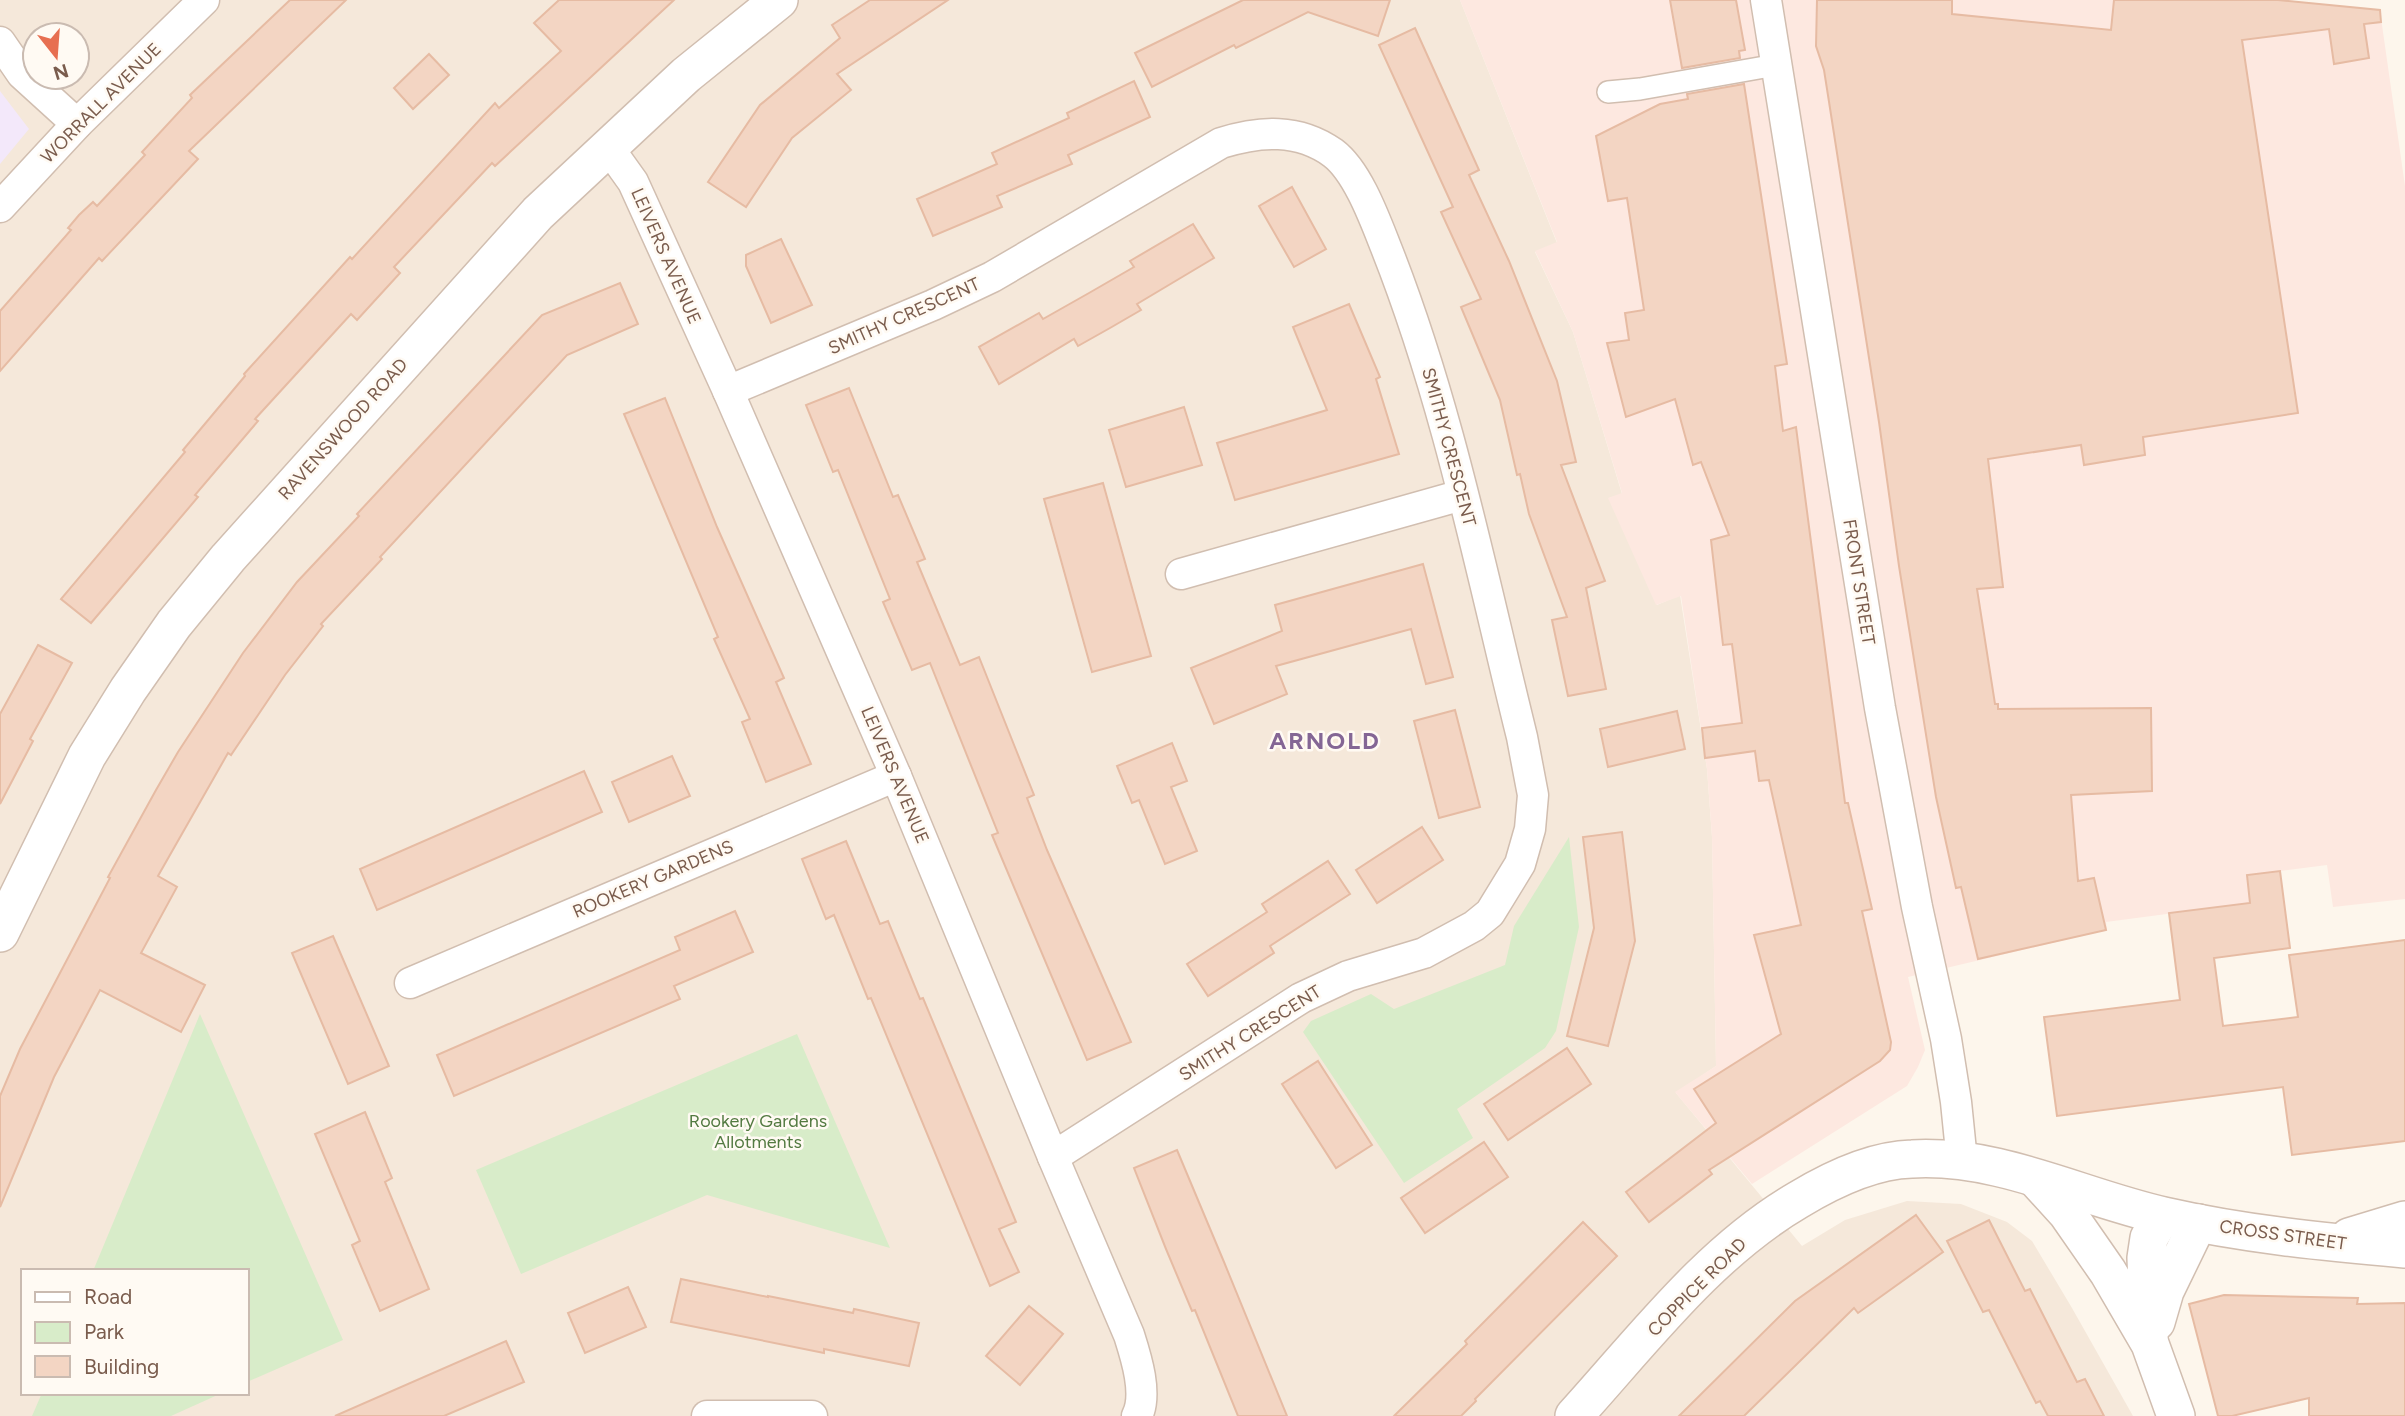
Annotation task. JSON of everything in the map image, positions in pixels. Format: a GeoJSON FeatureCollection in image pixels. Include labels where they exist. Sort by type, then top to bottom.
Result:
{"type":"FeatureCollection","features":[{"type":"Feature","properties":{"kind":"street","name":"WORRALL AVENUE"},"geometry":{"type":"LineString","coordinates":[[0,207],[77,124],[204,0]]}},
{"type":"Feature","properties":{"kind":"street","name":"RAVENSWOOD ROAD"},"geometry":{"type":"LineString","coordinates":[[0,933],[88,756],[128,690],[174,624],[228,558],[519,234],[686,75],[779,0]]}},
{"type":"Feature","properties":{"kind":"street","name":"FRONT STREET"},"geometry":{"type":"LineString","coordinates":[[1766,0],[1880,708],[1917,907],[1946,1039],[1962,1161]]}},
{"type":"Feature","properties":{"kind":"street"},"geometry":{"type":"LineString","coordinates":[[0,42],[22,74],[77,124]]}},
{"type":"Feature","properties":{"kind":"street"},"geometry":{"type":"LineString","coordinates":[[1608,92],[1640,89],[1776,65]]}},
{"type":"Feature","properties":{"kind":"street","name":"SMITHY CRESCENT"},"geometry":{"type":"LineString","coordinates":[[728,391],[992,277],[1221,143],[1246,135],[1288,133],[1318,145],[1334,154],[1362,192],[1407,302],[1428,364],[1522,737],[1533,795],[1530,829],[1523,855],[1504,893],[1490,913],[1474,926],[1424,953],[1348,976],[1301,998],[1053,1157]]}},
{"type":"Feature","properties":{"kind":"street","name":"LEIVERS AVENUE"},"geometry":{"type":"LineString","coordinates":[[608,147],[633,182],[728,391],[896,776],[1129,1335],[1139,1365],[1141,1408],[1137,1416]]}},
{"type":"Feature","properties":{"kind":"street"},"geometry":{"type":"LineString","coordinates":[[1181,574],[1462,495]]}},
{"type":"Feature","properties":{"kind":"street","name":"ROOKERY GARDENS"},"geometry":{"type":"LineString","coordinates":[[410,983],[896,776]]}},
{"type":"Feature","properties":{"kind":"street","name":"COPPICE ROAD"},"geometry":{"type":"LineString","coordinates":[[1574,1416],[1678,1301],[1735,1244],[1797,1200],[1836,1179],[1873,1166],[1911,1158],[1990,1164],[2162,1216]]}},
{"type":"Feature","properties":{"kind":"street"},"geometry":{"type":"LineString","coordinates":[[2035,1179],[2067,1213],[2090,1244],[2150,1344],[2176,1416]]}},
{"type":"Feature","properties":{"kind":"street"},"geometry":{"type":"LineString","coordinates":[[2150,1344],[2146,1258],[2149,1238],[2162,1216]]}},
{"type":"Feature","properties":{"kind":"street","name":"CROSS STREET"},"geometry":{"type":"LineString","coordinates":[[2162,1216],[2332,1242],[2405,1249]]}},
{"type":"Feature","properties":{"kind":"street"},"geometry":{"type":"LineString","coordinates":[[2332,1242],[2405,1220]]}},
{"type":"Feature","properties":{"kind":"street"},"geometry":{"type":"LineString","coordinates":[[2150,1344],[2165,1291],[2198,1223]]}},
{"type":"Feature","properties":{"kind":"street"},"geometry":{"type":"LineString","coordinates":[[707,1416],[812,1416]]}},
{"type":"Feature","properties":{"kind":"shaded area"},"geometry":{"type":"Polygon","coordinates":[[[0,0],[1460,0],[1557,243],[1535,252],[1573,332],[1622,494],[1609,498],[1657,605],[1680,595],[1707,769],[1712,837],[1716,1066],[1676,1093],[1802,1246],[1845,1220],[1907,1201],[1961,1204],[2007,1222],[2032,1241],[2133,1416],[0,1416],[0,0]]]}},
{"type":"Feature","properties":{"kind":"shaded area"},"geometry":{"type":"Polygon","coordinates":[[[1460,0],[2287,0],[2380,11],[2405,186],[2405,899],[2333,907],[2327,865],[2247,875],[2250,903],[2106,922],[2107,930],[1908,977],[1925,1050],[1907,1086],[1752,1184],[1675,1092],[1716,1066],[1712,837],[1707,769],[1681,596],[1656,605],[1608,498],[1622,493],[1573,332],[1535,251],[1557,242],[1460,0]]]}},
{"type":"Feature","properties":{"kind":"shaded area"},"geometry":{"type":"Polygon","coordinates":[[[0,91],[29,129],[0,164],[0,91]]]}},
{"type":"Feature","properties":{"kind":"green space"},"geometry":{"type":"Polygon","coordinates":[[[1569,837],[1579,927],[1556,1031],[1545,1048],[1457,1109],[1473,1138],[1404,1183],[1303,1032],[1311,1021],[1371,994],[1394,1009],[1505,965],[1514,926],[1569,837]]]}},
{"type":"Feature","properties":{"kind":"green space"},"geometry":{"type":"Polygon","coordinates":[[[200,1014],[343,1340],[248,1382],[248,1269],[94,1269],[200,1014]]]}},
{"type":"Feature","properties":{"kind":"green space","name":"Rookery Gardens Allotments"},"geometry":{"type":"Polygon","coordinates":[[[797,1034],[890,1248],[707,1195],[521,1274],[476,1170],[797,1034]]]}},
{"type":"Feature","properties":{"kind":"green space"},"geometry":{"type":"Polygon","coordinates":[[[41,1395],[218,1395],[171,1416],[32,1416],[41,1395]]]}},
{"type":"Feature","properties":{"kind":"building"},"geometry":{"type":"Polygon","coordinates":[[[290,0],[346,0],[189,151],[198,159],[102,261],[99,258],[0,371],[0,311],[71,230],[68,228],[79,215],[93,202],[97,206],[145,155],[142,152],[192,98],[190,95],[290,0]]]}},
{"type":"Feature","properties":{"kind":"building"},"geometry":{"type":"Polygon","coordinates":[[[559,0],[674,0],[495,166],[492,163],[394,267],[400,273],[357,320],[351,314],[255,419],[258,421],[195,495],[198,497],[91,623],[61,599],[185,452],[183,450],[244,374],[350,257],[352,259],[495,103],[499,108],[561,51],[534,23],[559,0]]]}},
{"type":"Feature","properties":{"kind":"building"},"geometry":{"type":"Polygon","coordinates":[[[870,0],[948,0],[837,74],[851,90],[792,138],[746,207],[708,182],[760,105],[840,38],[832,25],[870,0]]]}},
{"type":"Feature","properties":{"kind":"building"},"geometry":{"type":"Polygon","coordinates":[[[1243,0],[1390,0],[1378,36],[1308,12],[1236,48],[1234,45],[1152,87],[1135,53],[1243,0]]]}},
{"type":"Feature","properties":{"kind":"building"},"geometry":{"type":"Polygon","coordinates":[[[1670,0],[1736,0],[1745,50],[1739,51],[1740,58],[1682,68],[1670,0]]]}},
{"type":"Feature","properties":{"kind":"building"},"geometry":{"type":"Polygon","coordinates":[[[1817,0],[1952,0],[1952,14],[2111,30],[2114,0],[2278,0],[2380,10],[2381,22],[2364,24],[2369,58],[2334,64],[2329,29],[2242,40],[2298,413],[2143,437],[2145,455],[2084,465],[2081,445],[1988,459],[2003,587],[1977,589],[1998,709],[2151,708],[2152,791],[2071,795],[2078,881],[2094,878],[2106,930],[1978,959],[1961,887],[1956,888],[1936,797],[1824,70],[1816,46],[1817,0]]]}},
{"type":"Feature","properties":{"kind":"building"},"geometry":{"type":"Polygon","coordinates":[[[1415,28],[1479,170],[1469,175],[1509,261],[1557,381],[1576,462],[1561,465],[1605,581],[1586,588],[1606,689],[1568,696],[1552,620],[1567,617],[1529,514],[1500,400],[1461,307],[1481,299],[1441,212],[1453,207],[1379,45],[1415,28]]]}},
{"type":"Feature","properties":{"kind":"building"},"geometry":{"type":"Polygon","coordinates":[[[429,54],[449,75],[413,109],[394,88],[429,54]]]}},
{"type":"Feature","properties":{"kind":"building"},"geometry":{"type":"Polygon","coordinates":[[[1134,81],[1150,117],[1068,155],[1072,164],[997,196],[1002,207],[933,236],[917,199],[997,164],[992,153],[1069,118],[1067,113],[1134,81]]]}},
{"type":"Feature","properties":{"kind":"building"},"geometry":{"type":"Polygon","coordinates":[[[1744,84],[1787,364],[1775,366],[1783,431],[1796,427],[1845,803],[1848,803],[1872,909],[1862,911],[1891,1042],[1890,1050],[1880,1061],[1709,1170],[1712,1174],[1649,1222],[1626,1192],[1716,1123],[1694,1089],[1781,1034],[1754,935],[1801,925],[1769,780],[1759,781],[1755,751],[1705,758],[1702,728],[1742,723],[1732,644],[1723,645],[1711,540],[1729,535],[1701,462],[1693,465],[1675,399],[1626,417],[1607,343],[1629,340],[1625,313],[1644,310],[1627,198],[1608,201],[1596,136],[1660,104],[1688,99],[1687,94],[1744,84]]]}},
{"type":"Feature","properties":{"kind":"building"},"geometry":{"type":"Polygon","coordinates":[[[1292,187],[1326,249],[1294,267],[1259,206],[1292,187]]]}},
{"type":"Feature","properties":{"kind":"building"},"geometry":{"type":"Polygon","coordinates":[[[1193,224],[1214,258],[1137,304],[1141,310],[1078,346],[1074,339],[999,384],[979,347],[1039,313],[1043,319],[1089,293],[1134,267],[1130,261],[1193,224]]]}},
{"type":"Feature","properties":{"kind":"building"},"geometry":{"type":"Polygon","coordinates":[[[781,239],[812,305],[771,323],[746,266],[746,255],[781,239]]]}},
{"type":"Feature","properties":{"kind":"building"},"geometry":{"type":"Polygon","coordinates":[[[620,283],[638,324],[567,355],[321,624],[323,626],[285,675],[231,755],[228,753],[158,876],[177,887],[141,953],[205,985],[181,1032],[100,990],[54,1077],[0,1207],[0,1096],[20,1049],[156,790],[243,653],[297,582],[359,516],[357,514],[542,315],[620,283]]]}},
{"type":"Feature","properties":{"kind":"building"},"geometry":{"type":"Polygon","coordinates":[[[1349,304],[1380,377],[1376,379],[1399,454],[1235,500],[1217,443],[1327,410],[1293,327],[1349,304]]]}},
{"type":"Feature","properties":{"kind":"building"},"geometry":{"type":"Polygon","coordinates":[[[849,388],[893,497],[898,495],[925,559],[917,562],[960,665],[979,657],[1034,795],[1027,798],[1047,850],[1131,1042],[1087,1060],[992,835],[998,833],[930,663],[912,670],[883,602],[890,599],[838,470],[833,472],[806,405],[849,388]]]}},
{"type":"Feature","properties":{"kind":"building"},"geometry":{"type":"Polygon","coordinates":[[[665,398],[717,527],[784,678],[776,682],[811,764],[766,782],[742,722],[750,719],[714,639],[718,637],[624,414],[665,398]]]}},
{"type":"Feature","properties":{"kind":"building"},"geometry":{"type":"Polygon","coordinates":[[[1184,407],[1202,465],[1126,487],[1109,430],[1184,407]]]}},
{"type":"Feature","properties":{"kind":"building"},"geometry":{"type":"Polygon","coordinates":[[[1103,483],[1151,656],[1092,672],[1044,499],[1103,483]]]}},
{"type":"Feature","properties":{"kind":"building"},"geometry":{"type":"Polygon","coordinates":[[[1423,564],[1453,677],[1426,684],[1411,629],[1276,666],[1287,694],[1214,724],[1191,668],[1282,631],[1275,605],[1423,564]]]}},
{"type":"Feature","properties":{"kind":"building"},"geometry":{"type":"Polygon","coordinates":[[[38,645],[72,663],[30,739],[33,741],[0,804],[0,714],[38,645]]]}},
{"type":"Feature","properties":{"kind":"building"},"geometry":{"type":"Polygon","coordinates":[[[1455,710],[1480,807],[1439,818],[1414,721],[1455,710]]]}},
{"type":"Feature","properties":{"kind":"building"},"geometry":{"type":"Polygon","coordinates":[[[1677,711],[1685,749],[1608,767],[1600,729],[1677,711]]]}},
{"type":"Feature","properties":{"kind":"building"},"geometry":{"type":"Polygon","coordinates":[[[1172,743],[1187,781],[1171,787],[1197,851],[1165,864],[1139,800],[1132,803],[1117,766],[1172,743]]]}},
{"type":"Feature","properties":{"kind":"building"},"geometry":{"type":"Polygon","coordinates":[[[672,756],[690,796],[629,822],[612,782],[672,756]]]}},
{"type":"Feature","properties":{"kind":"building"},"geometry":{"type":"Polygon","coordinates":[[[584,771],[602,812],[377,910],[360,869],[584,771]]]}},
{"type":"Feature","properties":{"kind":"building"},"geometry":{"type":"Polygon","coordinates":[[[1422,827],[1443,860],[1377,903],[1356,870],[1422,827]]]}},
{"type":"Feature","properties":{"kind":"building"},"geometry":{"type":"Polygon","coordinates":[[[1622,832],[1635,941],[1608,1046],[1567,1036],[1594,928],[1583,837],[1622,832]]]}},
{"type":"Feature","properties":{"kind":"building"},"geometry":{"type":"Polygon","coordinates":[[[846,841],[880,924],[888,921],[920,999],[923,998],[1016,1222],[999,1229],[1019,1272],[990,1286],[871,998],[868,999],[834,915],[826,919],[802,859],[846,841]]]}},
{"type":"Feature","properties":{"kind":"building"},"geometry":{"type":"Polygon","coordinates":[[[1328,861],[1350,894],[1270,946],[1274,953],[1208,996],[1187,964],[1267,912],[1262,904],[1328,861]]]}},
{"type":"Feature","properties":{"kind":"building"},"geometry":{"type":"Polygon","coordinates":[[[2280,871],[2290,948],[2214,958],[2223,1026],[2298,1017],[2289,955],[2405,940],[2405,1141],[2292,1155],[2283,1087],[2057,1116],[2044,1017],[2180,1000],[2169,913],[2250,903],[2247,875],[2280,871]]]}},
{"type":"Feature","properties":{"kind":"building"},"geometry":{"type":"Polygon","coordinates":[[[735,911],[753,952],[674,986],[680,999],[454,1096],[437,1055],[680,950],[675,937],[735,911]]]}},
{"type":"Feature","properties":{"kind":"building"},"geometry":{"type":"Polygon","coordinates":[[[333,936],[389,1066],[348,1084],[292,953],[333,936]]]}},
{"type":"Feature","properties":{"kind":"building"},"geometry":{"type":"Polygon","coordinates":[[[1567,1048],[1591,1084],[1508,1140],[1484,1104],[1567,1048]]]}},
{"type":"Feature","properties":{"kind":"building"},"geometry":{"type":"Polygon","coordinates":[[[1318,1061],[1372,1145],[1336,1168],[1282,1084],[1318,1061]]]}},
{"type":"Feature","properties":{"kind":"building"},"geometry":{"type":"Polygon","coordinates":[[[365,1112],[392,1178],[385,1182],[429,1289],[380,1311],[352,1245],[360,1241],[315,1134],[365,1112]]]}},
{"type":"Feature","properties":{"kind":"building"},"geometry":{"type":"Polygon","coordinates":[[[1484,1142],[1508,1177],[1425,1233],[1401,1198],[1484,1142]]]}},
{"type":"Feature","properties":{"kind":"building"},"geometry":{"type":"Polygon","coordinates":[[[1177,1150],[1287,1416],[1238,1416],[1195,1310],[1192,1311],[1166,1249],[1134,1168],[1177,1150]]]}},
{"type":"Feature","properties":{"kind":"building"},"geometry":{"type":"Polygon","coordinates":[[[1916,1215],[1943,1252],[1858,1313],[1854,1308],[1744,1416],[1679,1416],[1795,1301],[1916,1215]]]}},
{"type":"Feature","properties":{"kind":"building"},"geometry":{"type":"Polygon","coordinates":[[[1989,1220],[2025,1291],[2030,1289],[2077,1382],[2085,1379],[2104,1416],[2048,1416],[2040,1401],[2036,1403],[1989,1310],[1983,1312],[1947,1241],[1989,1220]]]}},
{"type":"Feature","properties":{"kind":"building"},"geometry":{"type":"Polygon","coordinates":[[[1583,1222],[1617,1256],[1475,1399],[1476,1401],[1461,1416],[1394,1416],[1467,1344],[1465,1341],[1583,1222]]]}},
{"type":"Feature","properties":{"kind":"building"},"geometry":{"type":"Polygon","coordinates":[[[681,1279],[853,1313],[854,1309],[919,1323],[909,1366],[824,1349],[824,1353],[671,1322],[681,1279]]]}},
{"type":"Feature","properties":{"kind":"building"},"geometry":{"type":"Polygon","coordinates":[[[628,1287],[646,1327],[585,1353],[568,1313],[628,1287]]]}},
{"type":"Feature","properties":{"kind":"building"},"geometry":{"type":"Polygon","coordinates":[[[2224,1295],[2358,1298],[2357,1304],[2405,1303],[2405,1416],[2309,1416],[2309,1398],[2232,1416],[2218,1416],[2189,1304],[2224,1295]]]}},
{"type":"Feature","properties":{"kind":"building"},"geometry":{"type":"Polygon","coordinates":[[[1029,1306],[1063,1334],[1020,1385],[986,1356],[1029,1306]]]}},
{"type":"Feature","properties":{"kind":"building"},"geometry":{"type":"Polygon","coordinates":[[[506,1341],[524,1382],[444,1416],[335,1416],[506,1341]]]}},
{"type":"Feature","properties":{"kind":"district","name":"ARNOLD"},"geometry":{"type":"Point","coordinates":[1325,741]}}]}
